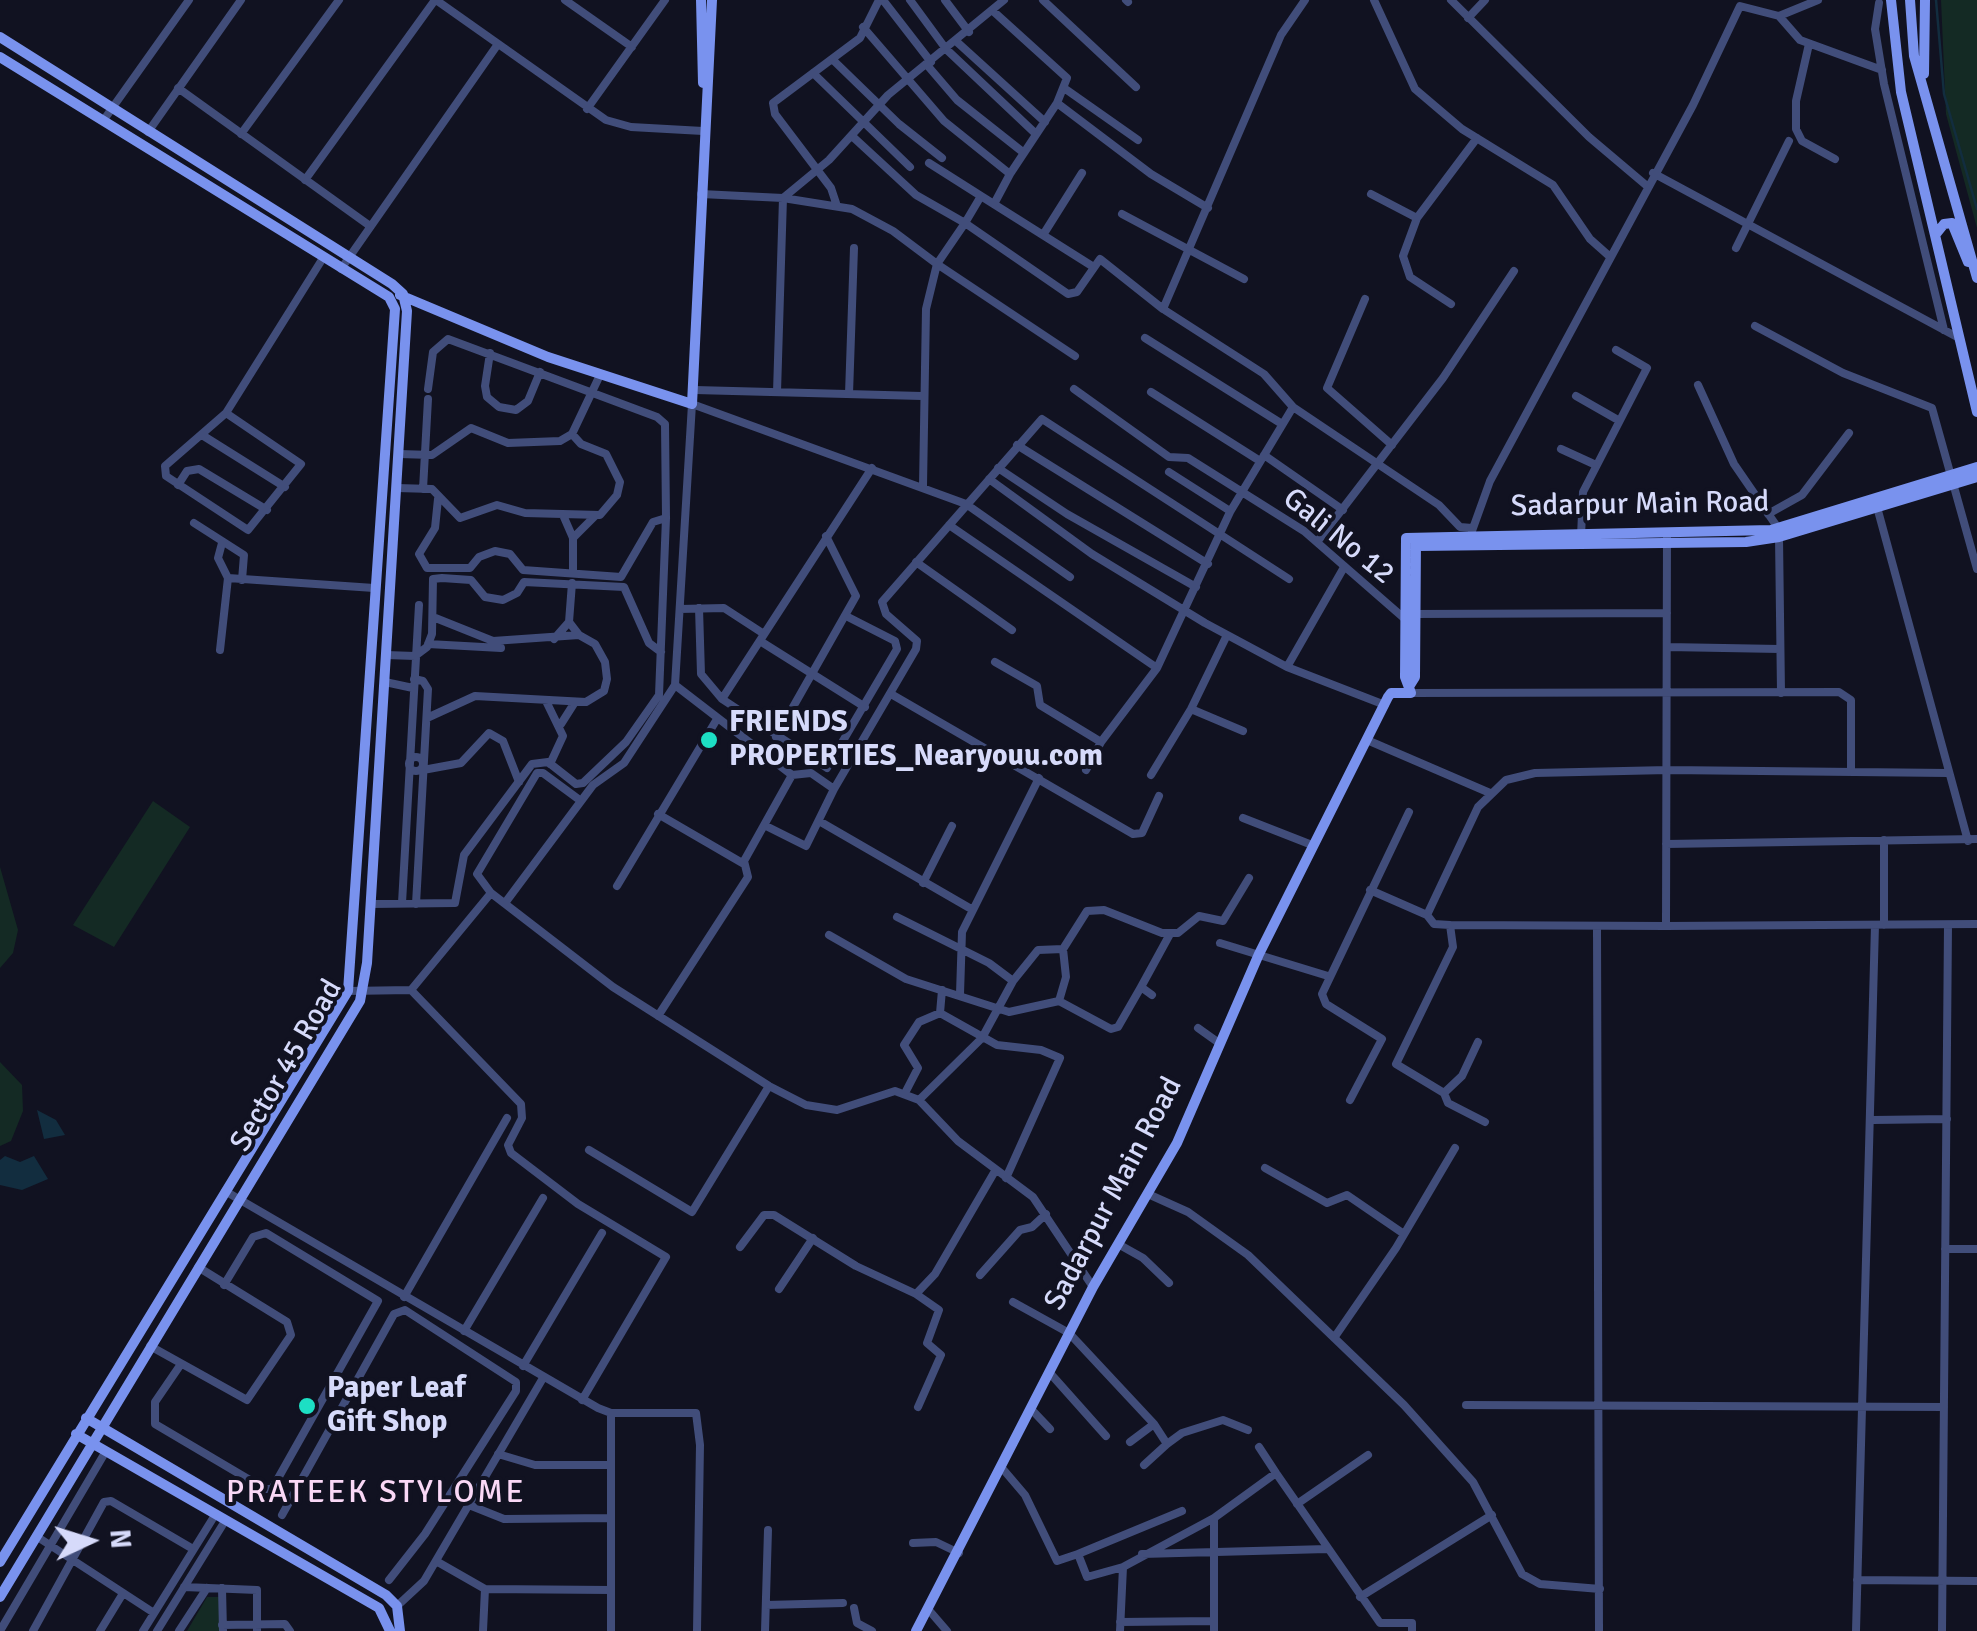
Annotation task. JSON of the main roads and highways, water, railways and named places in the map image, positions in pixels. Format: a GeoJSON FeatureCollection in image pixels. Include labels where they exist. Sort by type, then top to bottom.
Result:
{"type":"FeatureCollection","features":[{"type":"Feature","properties":{"kind":"water"},"geometry":{"type":"Polygon","coordinates":[[[37,1110],[56,1120],[65,1135],[44,1139],[37,1110]]]}},
{"type":"Feature","properties":{"kind":"water"},"geometry":{"type":"Polygon","coordinates":[[[5,1156],[20,1162],[34,1156],[48,1179],[22,1190],[0,1185],[0,1160],[5,1156]]]}},
{"type":"Feature","properties":{"kind":"waterway"},"geometry":{"type":"LineString","coordinates":[[1936,0],[1944,94],[1977,209]]}},
{"type":"Feature","properties":{"kind":"place","name":"FRIENDS PROPERTIES_Nearyouu.com"},"geometry":{"type":"Point","coordinates":[709,740]}},
{"type":"Feature","properties":{"kind":"place","name":"Paper Leaf Gift Shop"},"geometry":{"type":"Point","coordinates":[307,1406]}},
{"type":"Feature","properties":{"kind":"district","name":"PRATEEK STYLOME"},"geometry":{"type":"Point","coordinates":[376,1494]}}]}
